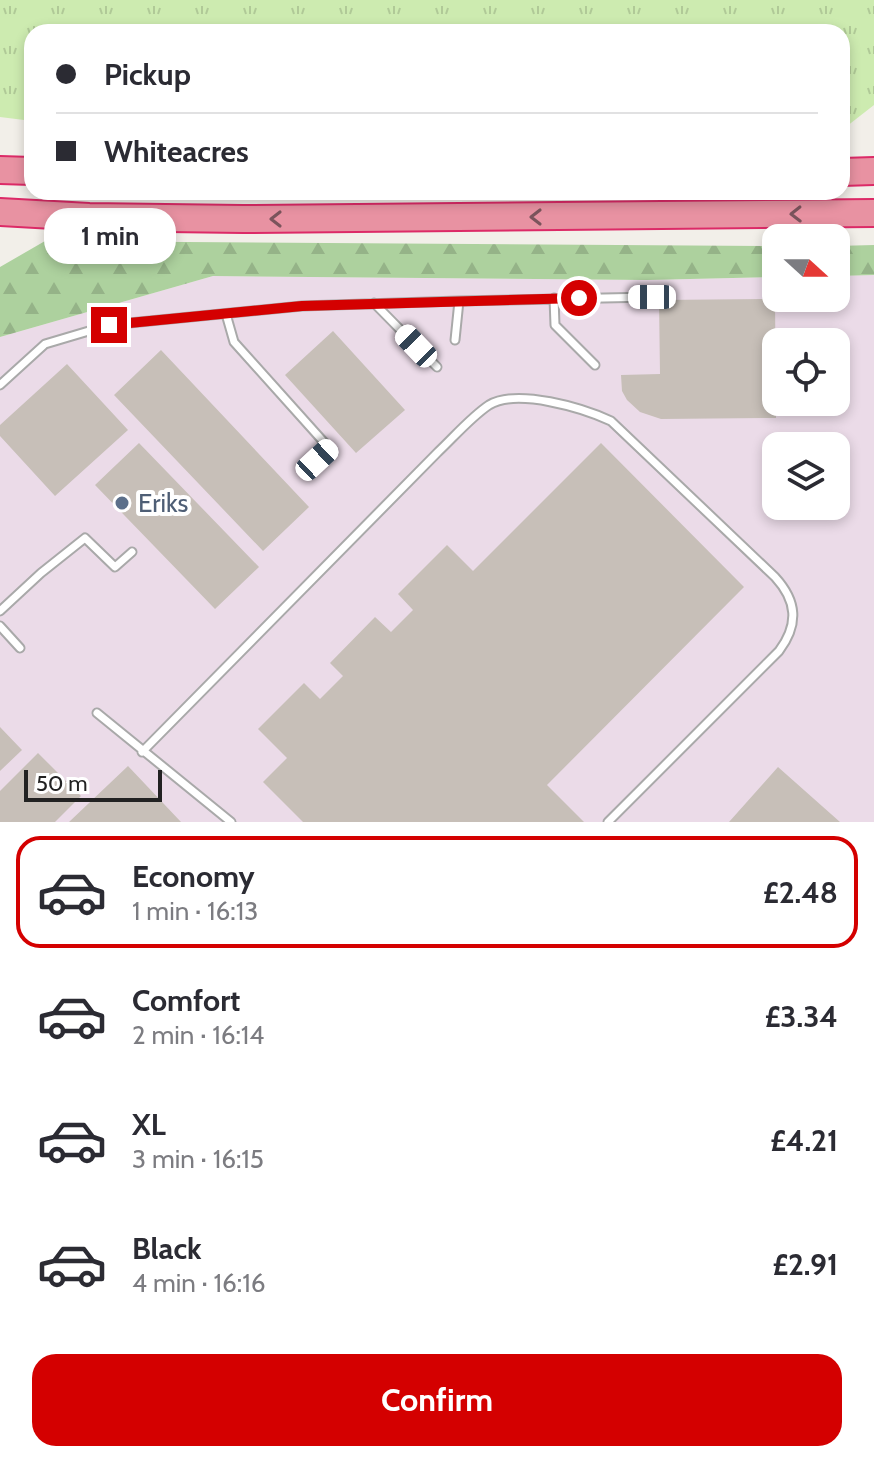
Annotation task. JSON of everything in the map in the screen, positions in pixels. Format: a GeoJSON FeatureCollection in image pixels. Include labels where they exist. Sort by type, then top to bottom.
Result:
{"type":"FeatureCollection","features":[{"type":"Feature","properties":{"kind":"highway"},"geometry":{"type":"LineString","coordinates":[[0,170],[24,171]]}},
{"type":"Feature","properties":{"kind":"highway"},"geometry":{"type":"LineString","coordinates":[[850,172],[874,171]]}},
{"type":"Feature","properties":{"kind":"highway"},"geometry":{"type":"LineString","coordinates":[[0,212],[89,217],[243,219],[874,213]]}},
{"type":"Feature","properties":{"kind":"lane"},"geometry":{"type":"LineString","coordinates":[[0,385],[45,344],[109,325],[302,306],[652,297]]}},
{"type":"Feature","properties":{"kind":"lane"},"geometry":{"type":"LineString","coordinates":[[554,298],[555,325],[595,365]]}},
{"type":"Feature","properties":{"kind":"lane"},"geometry":{"type":"LineString","coordinates":[[455,340],[459,301]]}},
{"type":"Feature","properties":{"kind":"lane"},"geometry":{"type":"LineString","coordinates":[[374,303],[437,367]]}},
{"type":"Feature","properties":{"kind":"lane"},"geometry":{"type":"LineString","coordinates":[[226,314],[234,342],[330,449],[304,472]]}},
{"type":"Feature","properties":{"kind":"lane"},"geometry":{"type":"LineString","coordinates":[[142,752],[438,452],[488,406],[505,399],[529,399],[590,412],[611,421],[767,569],[783,585],[791,600],[791,629],[779,651],[608,822]]}},
{"type":"Feature","properties":{"kind":"lane"},"geometry":{"type":"LineString","coordinates":[[0,611],[85,538],[115,567],[132,552]]}},
{"type":"Feature","properties":{"kind":"lane"},"geometry":{"type":"LineString","coordinates":[[0,626],[20,648]]}},
{"type":"Feature","properties":{"kind":"lane"},"geometry":{"type":"LineString","coordinates":[[97,713],[231,822]]}},
{"type":"Feature","properties":{"kind":"shaded area"},"geometry":{"type":"Polygon","coordinates":[[[874,275],[874,822],[0,822],[0,337],[213,276],[647,280],[762,277],[762,312],[850,312],[850,276],[874,275]]]}},
{"type":"Feature","properties":{"kind":"green space"},"geometry":{"type":"Polygon","coordinates":[[[0,0],[874,0],[874,105],[850,124],[850,24],[24,24],[24,120],[0,117],[0,0]]]}},
{"type":"Feature","properties":{"kind":"green space"},"geometry":{"type":"Polygon","coordinates":[[[45,241],[762,246],[762,277],[647,280],[213,276],[0,337],[0,267],[45,241]]]}},
{"type":"Feature","properties":{"kind":"green space"},"geometry":{"type":"Polygon","coordinates":[[[874,245],[874,275],[850,276],[850,246],[874,245]]]}},
{"type":"Feature","properties":{"kind":"building"},"geometry":{"type":"Polygon","coordinates":[[[762,299],[762,312],[775,312],[775,328],[762,328],[762,416],[776,418],[661,419],[640,412],[627,400],[622,391],[621,375],[660,374],[659,300],[762,299]]]}},
{"type":"Feature","properties":{"kind":"building"},"geometry":{"type":"Polygon","coordinates":[[[333,331],[405,410],[356,453],[285,375],[333,331]]]}},
{"type":"Feature","properties":{"kind":"building"},"geometry":{"type":"Polygon","coordinates":[[[161,350],[309,507],[263,551],[114,395],[161,350]]]}},
{"type":"Feature","properties":{"kind":"building"},"geometry":{"type":"Polygon","coordinates":[[[67,364],[128,430],[55,496],[0,436],[0,425],[67,364]]]}},
{"type":"Feature","properties":{"kind":"building"},"geometry":{"type":"Polygon","coordinates":[[[139,443],[259,567],[215,609],[95,485],[139,443]]]}},
{"type":"Feature","properties":{"kind":"building"},"geometry":{"type":"Polygon","coordinates":[[[601,443],[744,587],[547,785],[584,822],[303,822],[263,782],[287,758],[258,729],[304,683],[320,699],[343,676],[330,663],[375,617],[391,632],[413,610],[398,594],[447,545],[473,571],[601,443]]]}},
{"type":"Feature","properties":{"kind":"building"},"geometry":{"type":"Polygon","coordinates":[[[0,727],[22,750],[0,771],[0,727]]]}},
{"type":"Feature","properties":{"kind":"building"},"geometry":{"type":"Polygon","coordinates":[[[38,753],[81,796],[55,822],[0,822],[0,791],[38,753]]]}},
{"type":"Feature","properties":{"kind":"building"},"geometry":{"type":"Polygon","coordinates":[[[128,766],[181,822],[69,822],[128,766]]]}},
{"type":"Feature","properties":{"kind":"building"},"geometry":{"type":"Polygon","coordinates":[[[778,767],[840,822],[729,822],[778,767]]]}},
{"type":"Feature","properties":{"kind":"place","name":"Eriks"},"geometry":{"type":"Point","coordinates":[122,503]}},
{"type":"Feature","properties":{"kind":"route"},"geometry":{"type":"LineString","coordinates":[[109,325],[302,306],[579,298]]}}]}
